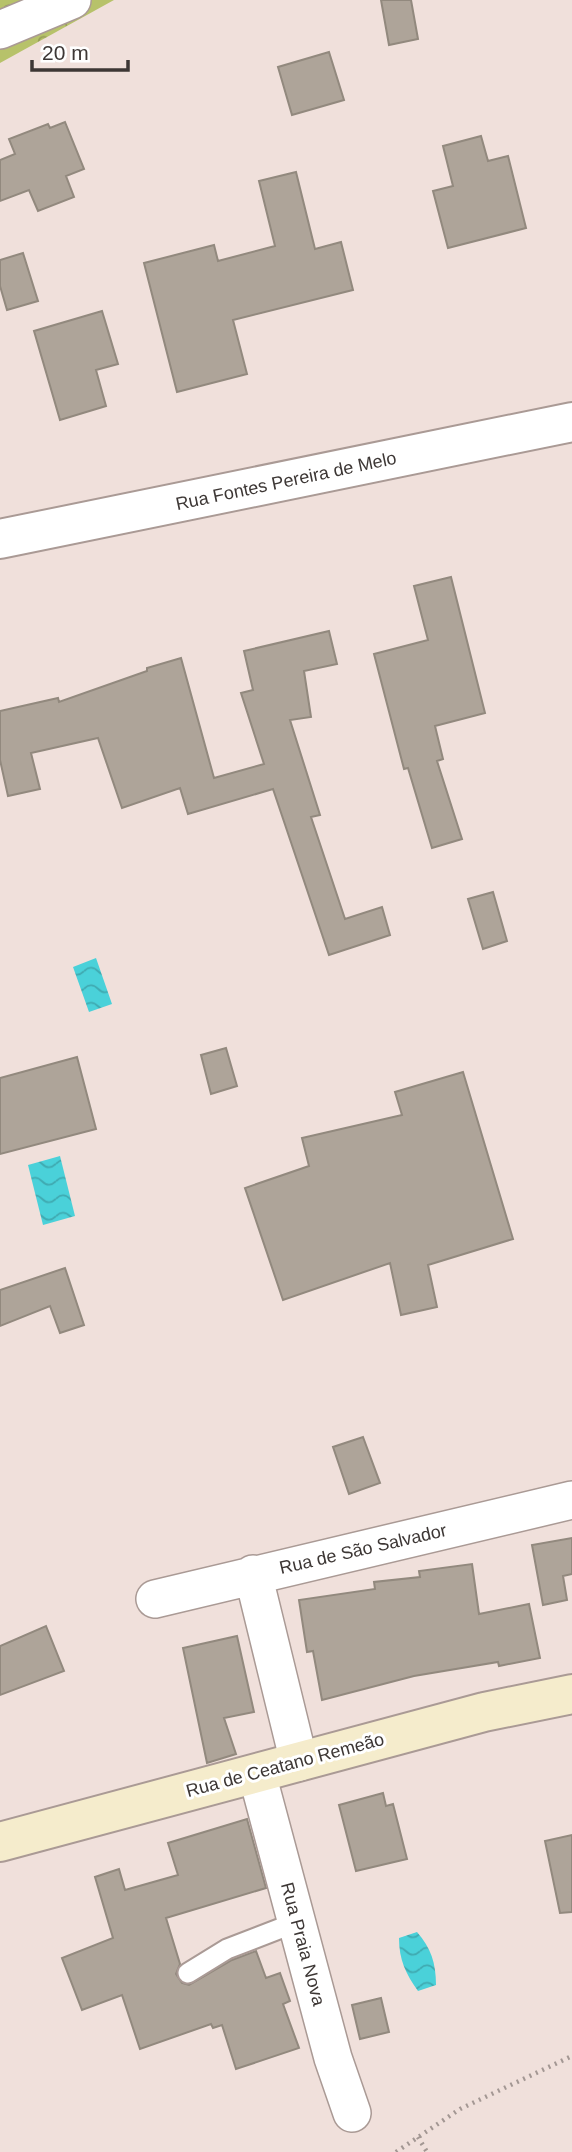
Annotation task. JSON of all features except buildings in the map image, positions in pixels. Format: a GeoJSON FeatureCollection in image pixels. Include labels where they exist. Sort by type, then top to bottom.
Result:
{"type":"FeatureCollection","features":[{"type":"Feature","properties":{"kind":"main road","name":"Rua de Ceatano Remeão"},"geometry":{"type":"LineString","coordinates":[[0,1842],[484,1712],[572,1694]]}},
{"type":"Feature","properties":{"kind":"street"},"geometry":{"type":"LineString","coordinates":[[0,30],[72,0]]}},
{"type":"Feature","properties":{"kind":"street","name":"Rua Fontes Pereira de Melo"},"geometry":{"type":"LineString","coordinates":[[0,539],[572,422]]}},
{"type":"Feature","properties":{"kind":"street","name":"Rua de São Salvador"},"geometry":{"type":"LineString","coordinates":[[155,1599],[572,1500]]}},
{"type":"Feature","properties":{"kind":"street"},"geometry":{"type":"LineString","coordinates":[[253,1574],[299,1762]]}},
{"type":"Feature","properties":{"kind":"street","name":"Rua Praia Nova"},"geometry":{"type":"LineString","coordinates":[[257,1774],[333,2059],[352,2113]]}},
{"type":"Feature","properties":{"kind":"lane"},"geometry":{"type":"LineString","coordinates":[[188,1973],[227,1949],[297,1922]]}},
{"type":"Feature","properties":{"kind":"path"},"geometry":{"type":"LineString","coordinates":[[396,2152],[460,2109],[572,2056]]}},
{"type":"Feature","properties":{"kind":"path"},"geometry":{"type":"LineString","coordinates":[[418,2137],[427,2152]]}},
{"type":"Feature","properties":{"kind":"green space"},"geometry":{"type":"Polygon","coordinates":[[[0,0],[114,0],[0,63],[0,0]]]}},
{"type":"Feature","properties":{"kind":"water"},"geometry":{"type":"Polygon","coordinates":[[[96,958],[112,1004],[89,1012],[73,967],[96,958]]]}},
{"type":"Feature","properties":{"kind":"water"},"geometry":{"type":"Polygon","coordinates":[[[60,1156],[75,1216],[43,1225],[28,1165],[60,1156]]]}},
{"type":"Feature","properties":{"kind":"water"},"geometry":{"type":"Polygon","coordinates":[[[417,1932],[432,1956],[436,1985],[418,1991],[404,1966],[399,1938],[417,1932]]]}}]}
